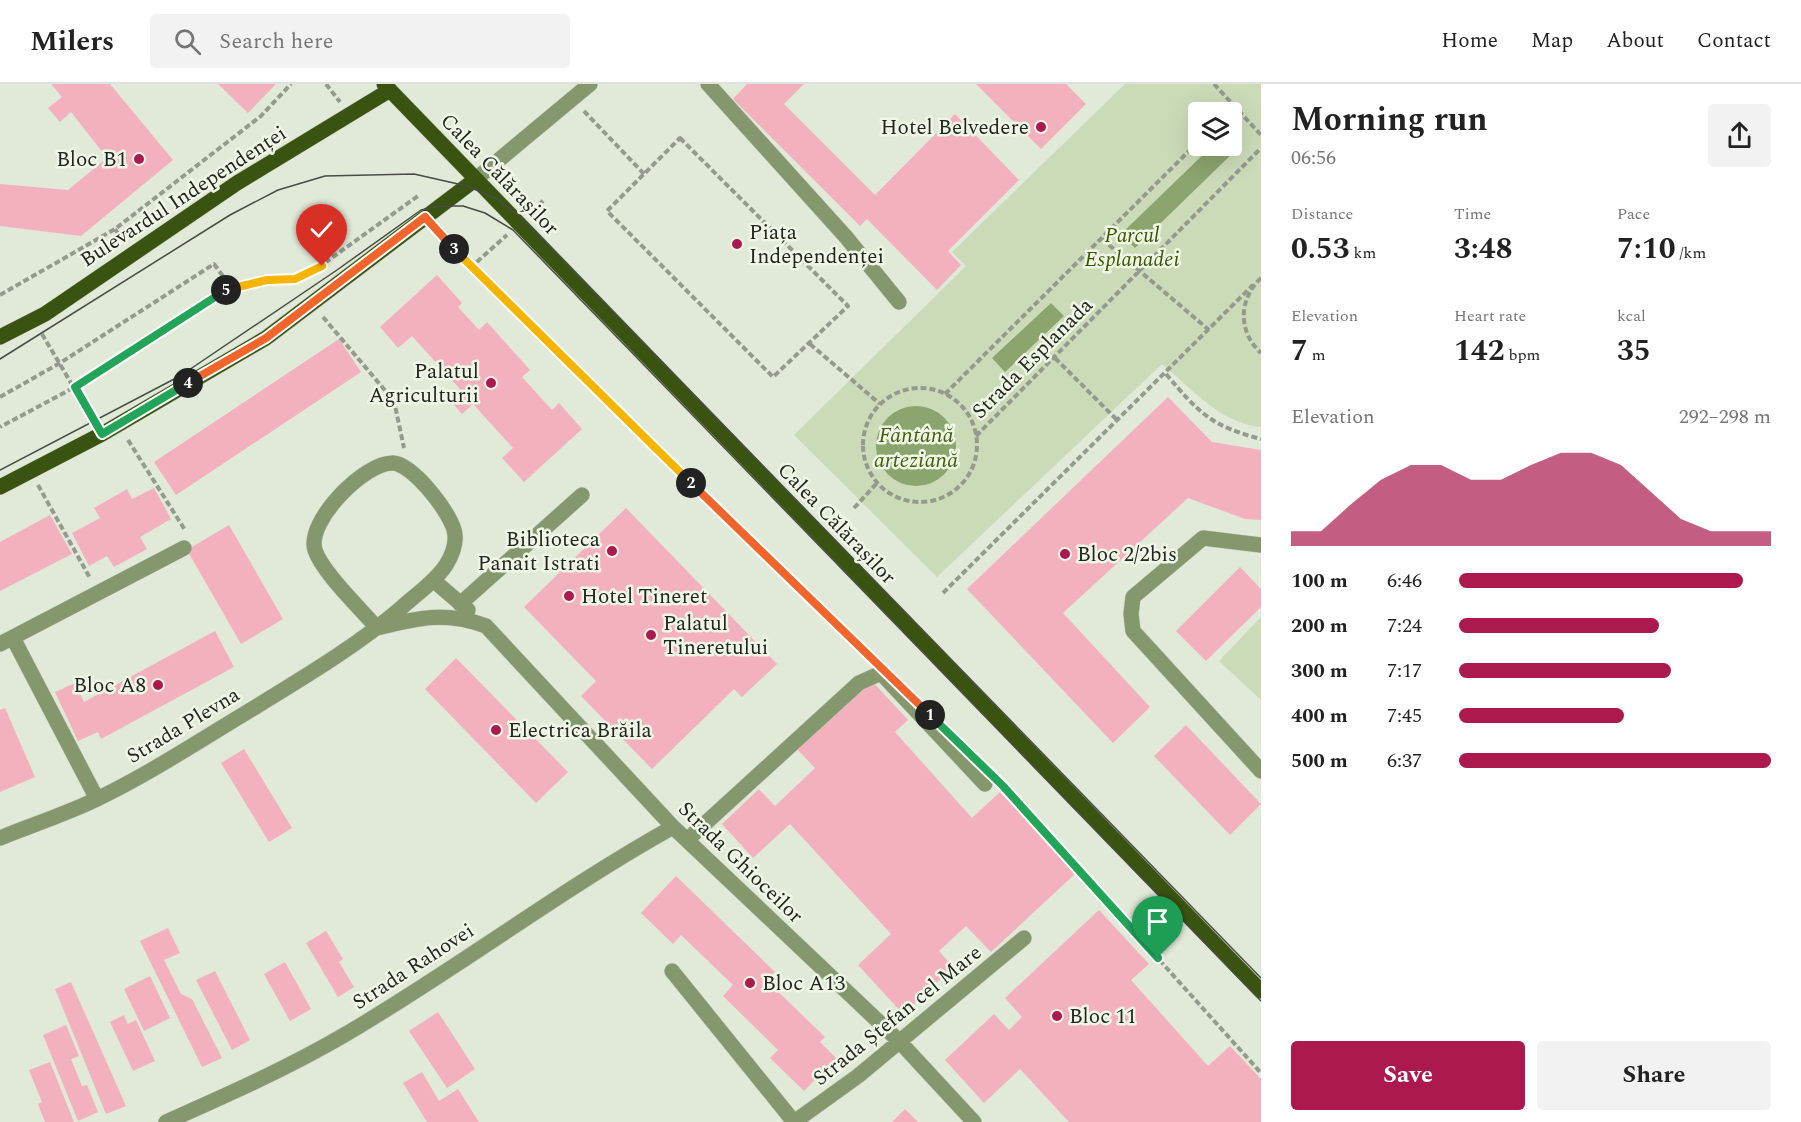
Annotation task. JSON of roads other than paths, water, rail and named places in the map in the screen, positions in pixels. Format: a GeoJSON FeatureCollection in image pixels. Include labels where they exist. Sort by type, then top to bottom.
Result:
{"type":"FeatureCollection","features":[{"type":"Feature","properties":{"kind":"main road","name":"Calea Călărașilor"},"geometry":{"type":"LineString","coordinates":[[391,86],[476,179],[1261,991]]}},
{"type":"Feature","properties":{"kind":"main road","name":"Bulevardul Independenței"},"geometry":{"type":"LineString","coordinates":[[0,337],[34,319],[237,183],[391,86]]}},
{"type":"Feature","properties":{"kind":"main road"},"geometry":{"type":"LineString","coordinates":[[0,488],[102,434],[266,338],[476,179]]}},
{"type":"Feature","properties":{"kind":"street"},"geometry":{"type":"LineString","coordinates":[[476,179],[590,84]]}},
{"type":"Feature","properties":{"kind":"street"},"geometry":{"type":"LineString","coordinates":[[708,84],[846,237],[899,302]]}},
{"type":"Feature","properties":{"kind":"street","name":"Strada Plevna"},"geometry":{"type":"LineString","coordinates":[[0,838],[97,799],[324,665],[377,628],[433,580],[446,566],[453,552],[456,537],[452,522],[443,507],[406,466],[393,463],[367,471],[324,513],[314,538],[315,549],[321,563],[377,628]]}},
{"type":"Feature","properties":{"kind":"street"},"geometry":{"type":"LineString","coordinates":[[460,604],[582,495]]}},
{"type":"Feature","properties":{"kind":"street"},"geometry":{"type":"LineString","coordinates":[[1261,544],[1203,538],[1133,597],[1131,614],[1133,631],[1261,771]]}},
{"type":"Feature","properties":{"kind":"street"},"geometry":{"type":"LineString","coordinates":[[97,799],[6,641],[184,548]]}},
{"type":"Feature","properties":{"kind":"street","name":"Strada Ghioceilor"},"geometry":{"type":"LineString","coordinates":[[433,580],[486,626],[673,827],[899,1041],[974,1122]]}},
{"type":"Feature","properties":{"kind":"street","name":"Strada Ghioceilor"},"geometry":{"type":"LineString","coordinates":[[377,628],[438,616],[463,617],[486,626]]}},
{"type":"Feature","properties":{"kind":"street"},"geometry":{"type":"LineString","coordinates":[[687,840],[859,683],[881,673],[990,781]]}},
{"type":"Feature","properties":{"kind":"street","name":"Strada Rahovei"},"geometry":{"type":"LineString","coordinates":[[166,1122],[287,1066],[345,1035],[603,866],[673,827]]}},
{"type":"Feature","properties":{"kind":"street","name":"Strada Ștefan cel Mare"},"geometry":{"type":"LineString","coordinates":[[794,1122],[858,1076],[1024,938]]}},
{"type":"Feature","properties":{"kind":"street"},"geometry":{"type":"LineString","coordinates":[[672,971],[794,1122]]}},
{"type":"Feature","properties":{"kind":"water"},"geometry":{"type":"Polygon","coordinates":[[[1202,156],[1230,156],[1135,248],[1121,234],[1202,156]]]}},
{"type":"Feature","properties":{"kind":"water"},"geometry":{"type":"Polygon","coordinates":[[[1051,303],[1064,316],[1005,372],[992,358],[1051,303]]]}},
{"type":"Feature","properties":{"kind":"water","name":"Fântână arteziană"},"geometry":{"type":"Polygon","coordinates":[[[908,406],[924,406],[945,417],[956,438],[956,454],[945,475],[924,486],[908,486],[894,480],[882,468],[876,454],[876,438],[882,424],[894,412],[908,406]]]}},
{"type":"Feature","properties":{"kind":"tram line"},"geometry":{"type":"LineString","coordinates":[[0,359],[230,215],[278,190],[325,176],[414,174],[467,186],[495,198],[523,219],[1261,978]]}},
{"type":"Feature","properties":{"kind":"tram line"},"geometry":{"type":"LineString","coordinates":[[0,470],[180,376],[421,210],[440,206],[463,206],[485,213],[513,230],[1261,1001]]}},
{"type":"Feature","properties":{"kind":"place","name":"Hotel Belvedere"},"geometry":{"type":"Point","coordinates":[1041,127]}},
{"type":"Feature","properties":{"kind":"place","name":"Bloc B1"},"geometry":{"type":"Point","coordinates":[139,159]}},
{"type":"Feature","properties":{"kind":"place","name":"Piața Independenței"},"geometry":{"type":"Point","coordinates":[737,244]}},
{"type":"Feature","properties":{"kind":"place","name":"Palatul Agriculturii"},"geometry":{"type":"Point","coordinates":[491,383]}},
{"type":"Feature","properties":{"kind":"place","name":"Biblioteca Panait Istrati"},"geometry":{"type":"Point","coordinates":[612,551]}},
{"type":"Feature","properties":{"kind":"place","name":"Bloc 2/2bis"},"geometry":{"type":"Point","coordinates":[1065,554]}},
{"type":"Feature","properties":{"kind":"place","name":"Hotel Tineret"},"geometry":{"type":"Point","coordinates":[569,596]}},
{"type":"Feature","properties":{"kind":"place","name":"Palatul Tineretului"},"geometry":{"type":"Point","coordinates":[651,635]}},
{"type":"Feature","properties":{"kind":"place","name":"Bloc A8"},"geometry":{"type":"Point","coordinates":[158,685]}},
{"type":"Feature","properties":{"kind":"place","name":"Electrica Brăila"},"geometry":{"type":"Point","coordinates":[496,730]}},
{"type":"Feature","properties":{"kind":"place","name":"Bloc A13"},"geometry":{"type":"Point","coordinates":[750,983]}},
{"type":"Feature","properties":{"kind":"place","name":"Bloc 11"},"geometry":{"type":"Point","coordinates":[1057,1016]}},
{"type":"Feature","properties":{"kind":"park label","name":"Parcul Esplanadei"},"geometry":{"type":"Point","coordinates":[1132,247]}}]}
